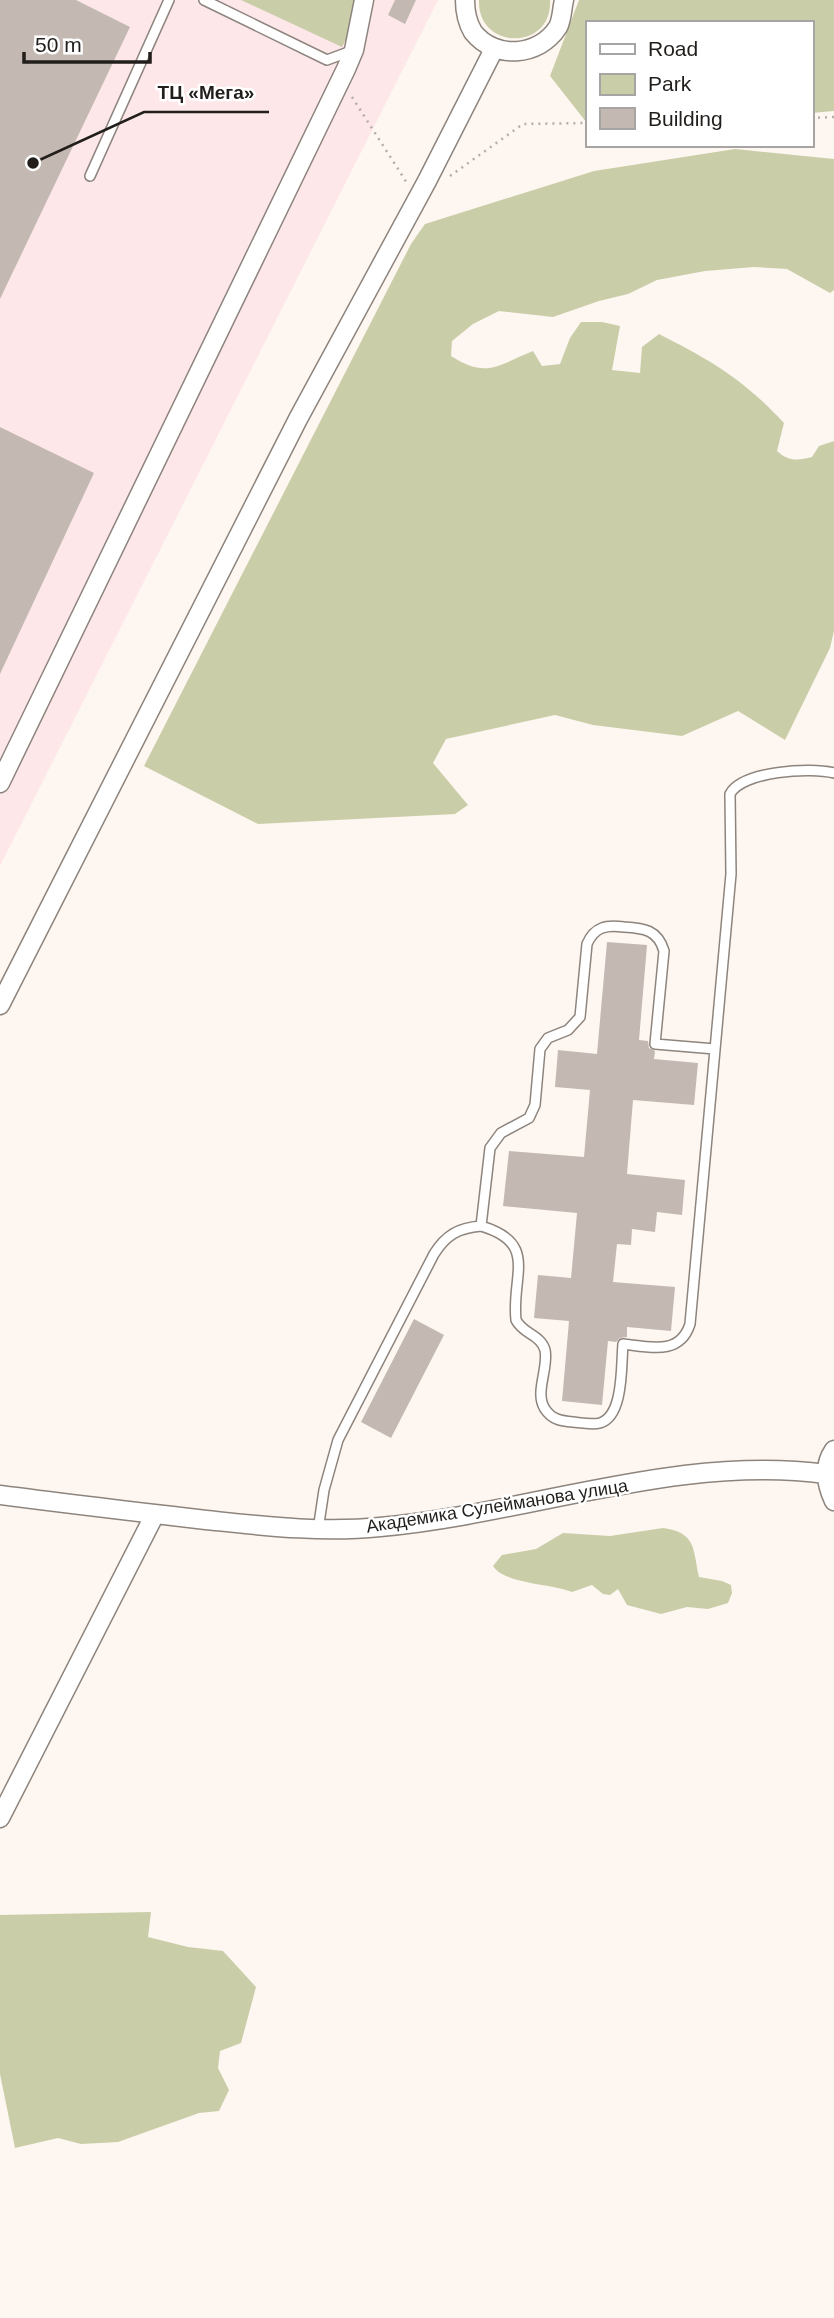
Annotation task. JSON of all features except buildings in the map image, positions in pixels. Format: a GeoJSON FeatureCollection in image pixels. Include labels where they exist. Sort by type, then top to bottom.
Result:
{"type":"FeatureCollection","features":[{"type":"Feature","properties":{"kind":"street"},"geometry":{"type":"LineString","coordinates":[[0,783],[342,79],[354,50],[364,0]]}},
{"type":"Feature","properties":{"kind":"street"},"geometry":{"type":"LineString","coordinates":[[465,0],[466,15],[474,32],[495,49],[513,52],[540,46],[559,26],[564,0]]}},
{"type":"Feature","properties":{"kind":"street"},"geometry":{"type":"LineString","coordinates":[[0,1005],[298,419],[495,49]]}},
{"type":"Feature","properties":{"kind":"street"},"geometry":{"type":"LineString","coordinates":[[834,1450],[826,1474],[834,1501]]}},
{"type":"Feature","properties":{"kind":"street","name":"Академика Сулейманова улица"},"geometry":{"type":"LineString","coordinates":[[0,1495],[318,1530],[383,1527],[419,1522],[700,1473],[777,1469],[826,1474]]}},
{"type":"Feature","properties":{"kind":"street"},"geometry":{"type":"LineString","coordinates":[[0,1818],[155,1514]]}},
{"type":"Feature","properties":{"kind":"lane"},"geometry":{"type":"LineString","coordinates":[[90,176],[169,0]]}},
{"type":"Feature","properties":{"kind":"lane"},"geometry":{"type":"LineString","coordinates":[[204,0],[327,60],[354,50]]}},
{"type":"Feature","properties":{"kind":"lane"},"geometry":{"type":"LineString","coordinates":[[318,1530],[324,1490],[338,1440],[434,1254],[442,1241],[451,1234],[463,1228],[481,1226],[506,1238],[519,1256],[514,1310],[516,1320],[524,1331],[538,1338],[544,1348],[543,1406],[558,1420],[596,1424],[609,1419],[617,1408],[623,1344],[665,1349],[682,1341],[690,1324],[731,874],[730,794],[737,785],[749,780],[809,769],[834,773]]}},
{"type":"Feature","properties":{"kind":"lane"},"geometry":{"type":"LineString","coordinates":[[481,1226],[490,1148],[501,1133],[529,1118],[535,1105],[540,1049],[548,1038],[568,1030],[580,1017],[587,944],[596,931],[611,925],[645,928],[658,937],[664,951],[655,1044],[715,1049]]}},
{"type":"Feature","properties":{"kind":"path"},"geometry":{"type":"LineString","coordinates":[[342,79],[360,112],[411,188]]}},
{"type":"Feature","properties":{"kind":"path"},"geometry":{"type":"LineString","coordinates":[[813,118],[834,117]]}},
{"type":"Feature","properties":{"kind":"path"},"geometry":{"type":"LineString","coordinates":[[447,182],[451,175],[523,124],[586,123]]}},
{"type":"Feature","properties":{"kind":"shaded area"},"geometry":{"type":"Polygon","coordinates":[[[0,0],[438,0],[0,866],[0,0]]]}},
{"type":"Feature","properties":{"kind":"green space"},"geometry":{"type":"Polygon","coordinates":[[[241,0],[356,0],[356,5],[342,47],[241,0]]]}},
{"type":"Feature","properties":{"kind":"green space"},"geometry":{"type":"Polygon","coordinates":[[[479,0],[550,0],[548,17],[540,29],[528,36],[501,36],[490,29],[482,17],[479,0]]]}},
{"type":"Feature","properties":{"kind":"green space"},"geometry":{"type":"Polygon","coordinates":[[[579,0],[834,0],[834,111],[813,113],[813,21],[586,21],[586,122],[550,76],[579,0]]]}},
{"type":"Feature","properties":{"kind":"green space"},"geometry":{"type":"Polygon","coordinates":[[[735,149],[834,159],[834,290],[830,293],[787,269],[754,267],[705,271],[657,280],[628,294],[553,317],[499,311],[473,324],[452,341],[451,356],[474,367],[484,368],[501,365],[533,351],[542,366],[560,364],[570,338],[581,322],[602,322],[620,326],[612,370],[640,373],[642,347],[659,334],[726,372],[755,394],[784,423],[777,451],[785,457],[812,457],[819,446],[834,441],[834,631],[830,648],[785,740],[738,711],[682,736],[593,725],[555,715],[446,739],[433,763],[468,805],[455,814],[258,824],[144,766],[411,244],[425,224],[594,171],[735,149]]]}},
{"type":"Feature","properties":{"kind":"green space"},"geometry":{"type":"Polygon","coordinates":[[[663,1528],[674,1530],[688,1538],[694,1551],[699,1577],[731,1585],[732,1593],[728,1603],[708,1609],[687,1607],[661,1614],[627,1605],[618,1589],[610,1595],[603,1594],[592,1585],[572,1592],[507,1577],[493,1566],[502,1555],[536,1549],[563,1533],[610,1536],[663,1528]]]}},
{"type":"Feature","properties":{"kind":"green space"},"geometry":{"type":"Polygon","coordinates":[[[151,1912],[148,1937],[188,1947],[223,1951],[256,1987],[241,2043],[220,2051],[218,2068],[229,2090],[219,2111],[199,2113],[118,2142],[81,2144],[58,2138],[15,2148],[0,2074],[0,1915],[151,1912]]]}},
{"type":"Feature","properties":{"kind":"place","name":"ТЦ «Мега»"},"geometry":{"type":"Point","coordinates":[33,163]}}]}
